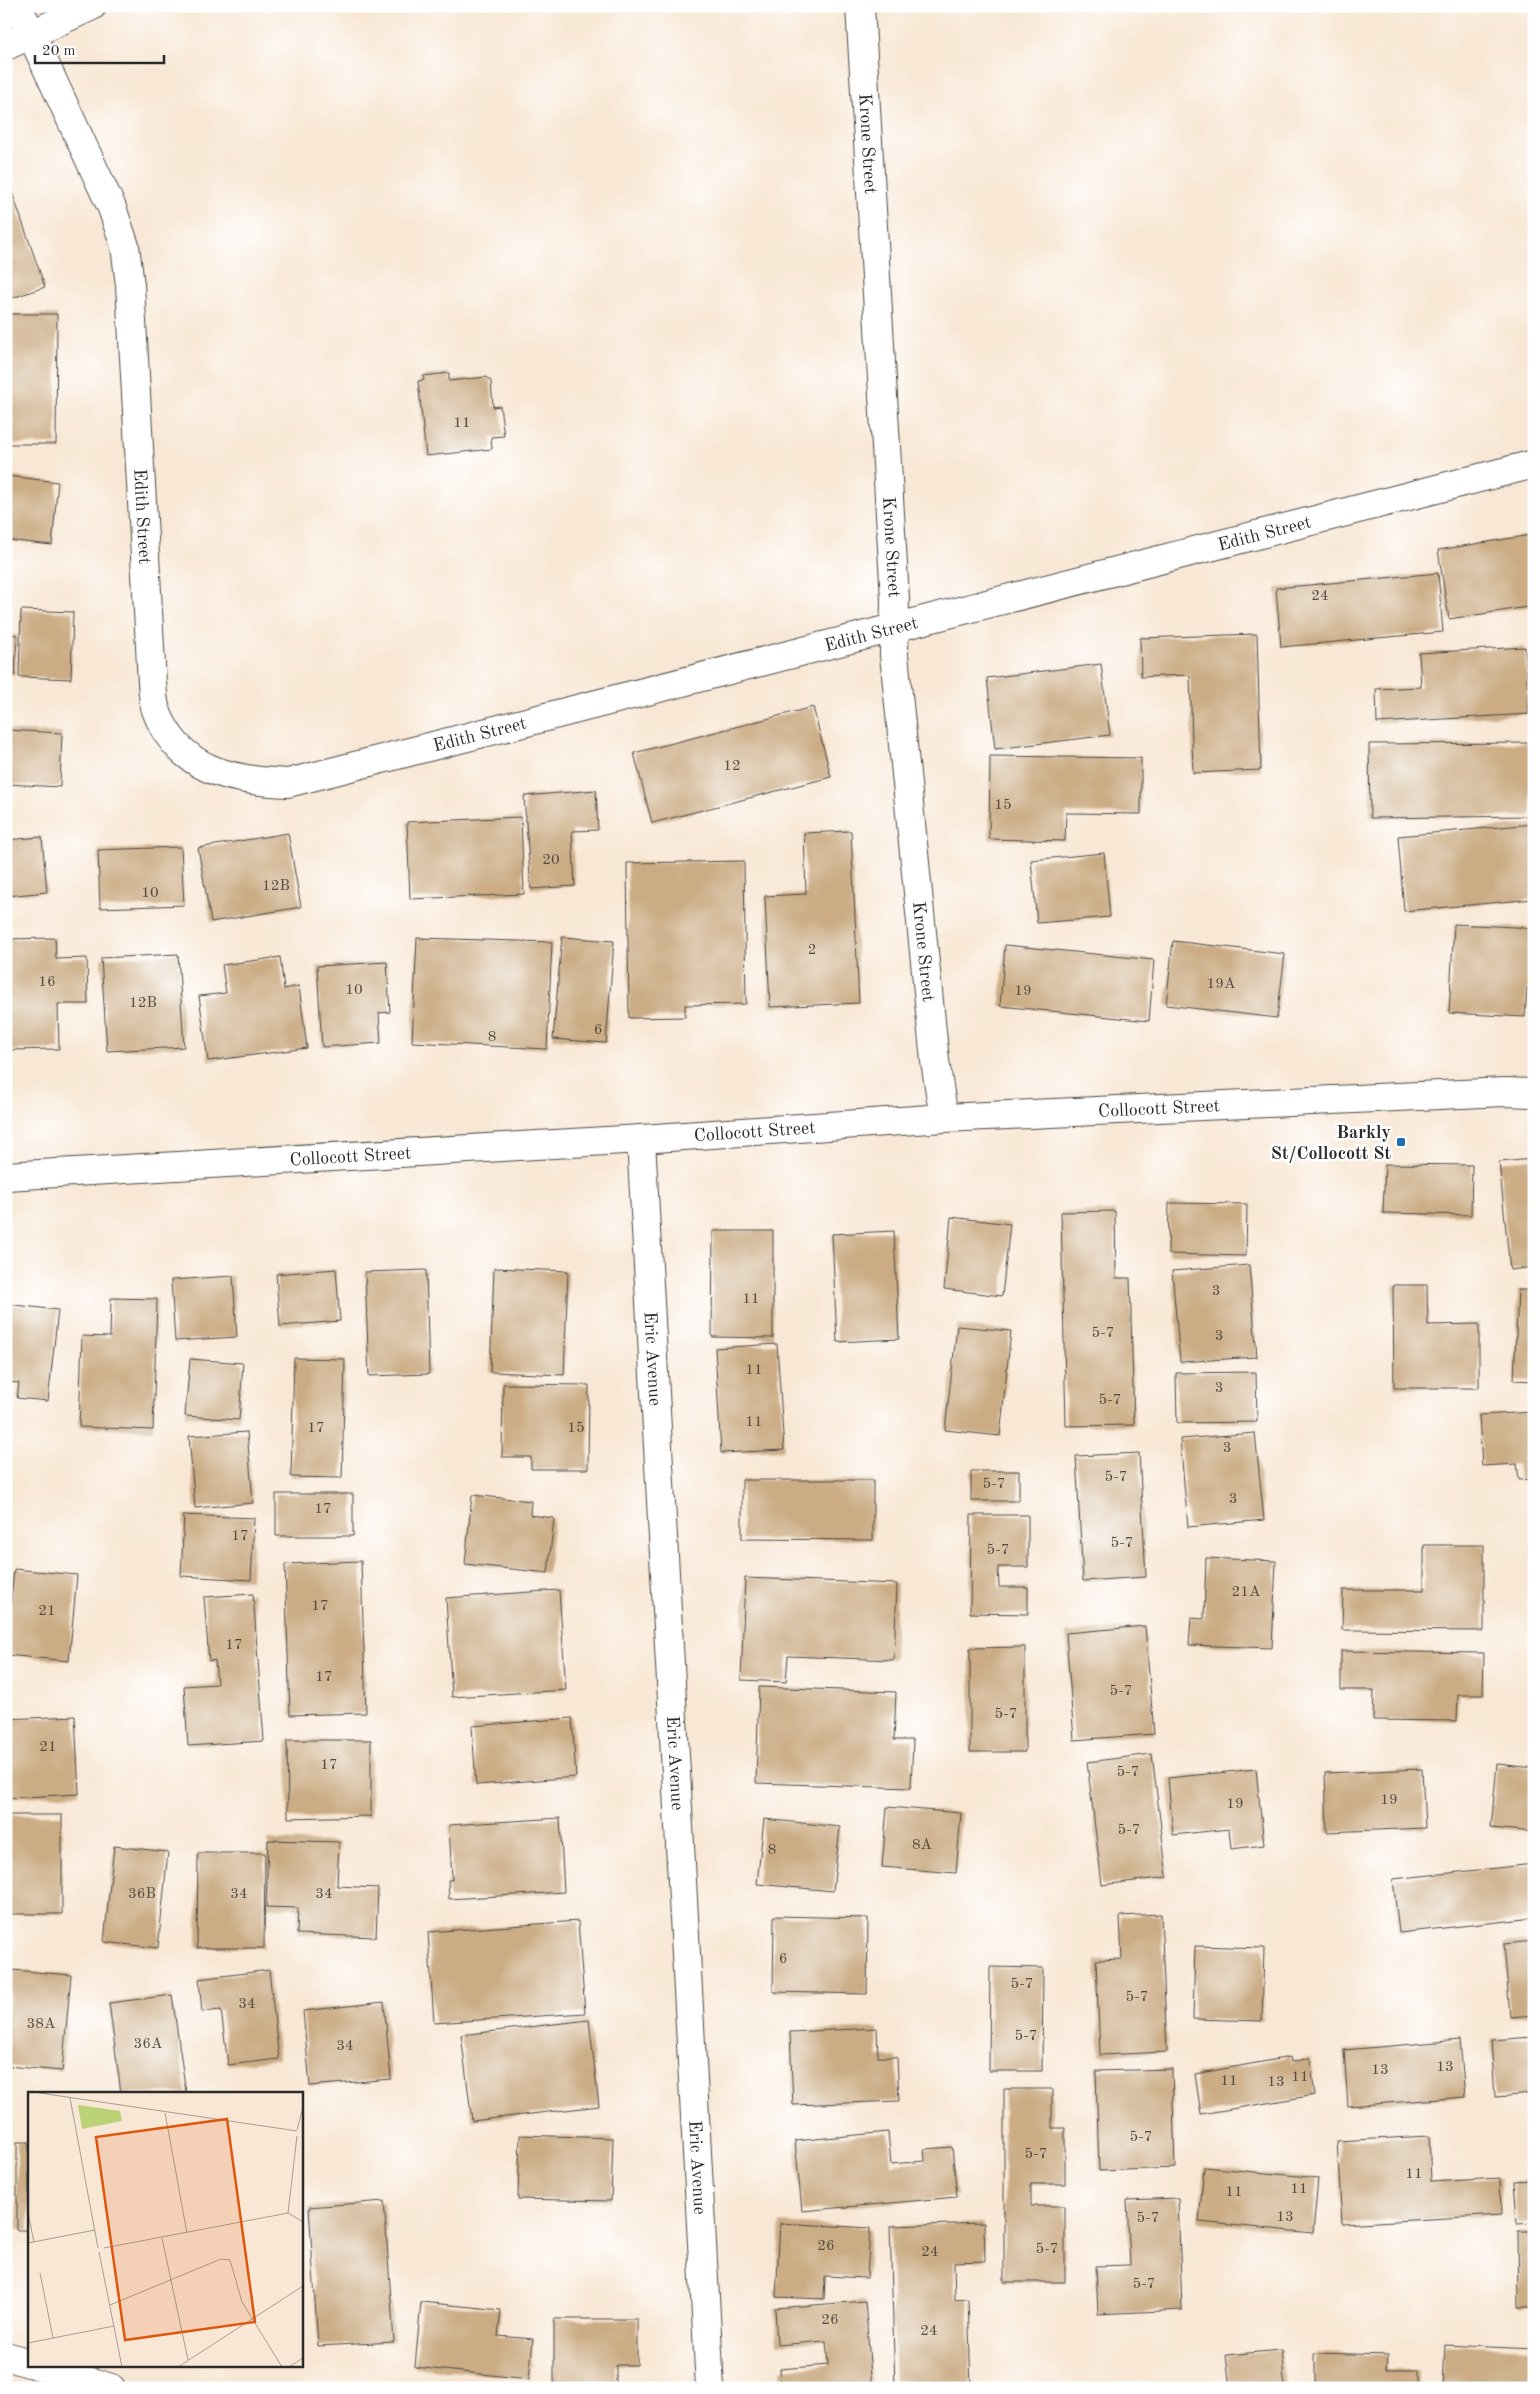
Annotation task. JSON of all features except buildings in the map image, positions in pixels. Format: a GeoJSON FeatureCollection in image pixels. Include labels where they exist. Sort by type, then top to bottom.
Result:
{"type":"FeatureCollection","features":[{"type":"Feature","properties":{"kind":"street","name":"Edith Street"},"geometry":{"type":"LineString","coordinates":[[18,6],[112,208],[125,246],[130,285],[152,684],[155,709],[169,736],[188,758],[219,773],[254,781],[288,782],[1534,464]]}},
{"type":"Feature","properties":{"kind":"street"},"geometry":{"type":"LineString","coordinates":[[6,46],[92,6]]}},
{"type":"Feature","properties":{"kind":"street","name":"Krone Street"},"geometry":{"type":"LineString","coordinates":[[860,6],[895,627],[894,654],[935,1061],[944,1118]]}},
{"type":"Feature","properties":{"kind":"street","name":"Collocott Street"},"geometry":{"type":"LineString","coordinates":[[1504,1092],[1534,1086]]}},
{"type":"Feature","properties":{"kind":"street","name":"Collocott Street"},"geometry":{"type":"LineString","coordinates":[[6,1176],[641,1139],[944,1118],[1504,1092],[1534,1093]]}},
{"type":"Feature","properties":{"kind":"street","name":"Eric Avenue"},"geometry":{"type":"LineString","coordinates":[[641,1139],[710,2388]]}},
{"type":"Feature","properties":{"kind":"street"},"geometry":{"type":"LineString","coordinates":[[6,2356],[28,2363]]}},
{"type":"Feature","properties":{"kind":"street"},"geometry":{"type":"LineString","coordinates":[[39,2366],[111,2388]]}},
{"type":"Feature","properties":{"kind":"place","name":"Barkly St/Collocott St"},"geometry":{"type":"Point","coordinates":[1401,1142]}}]}
